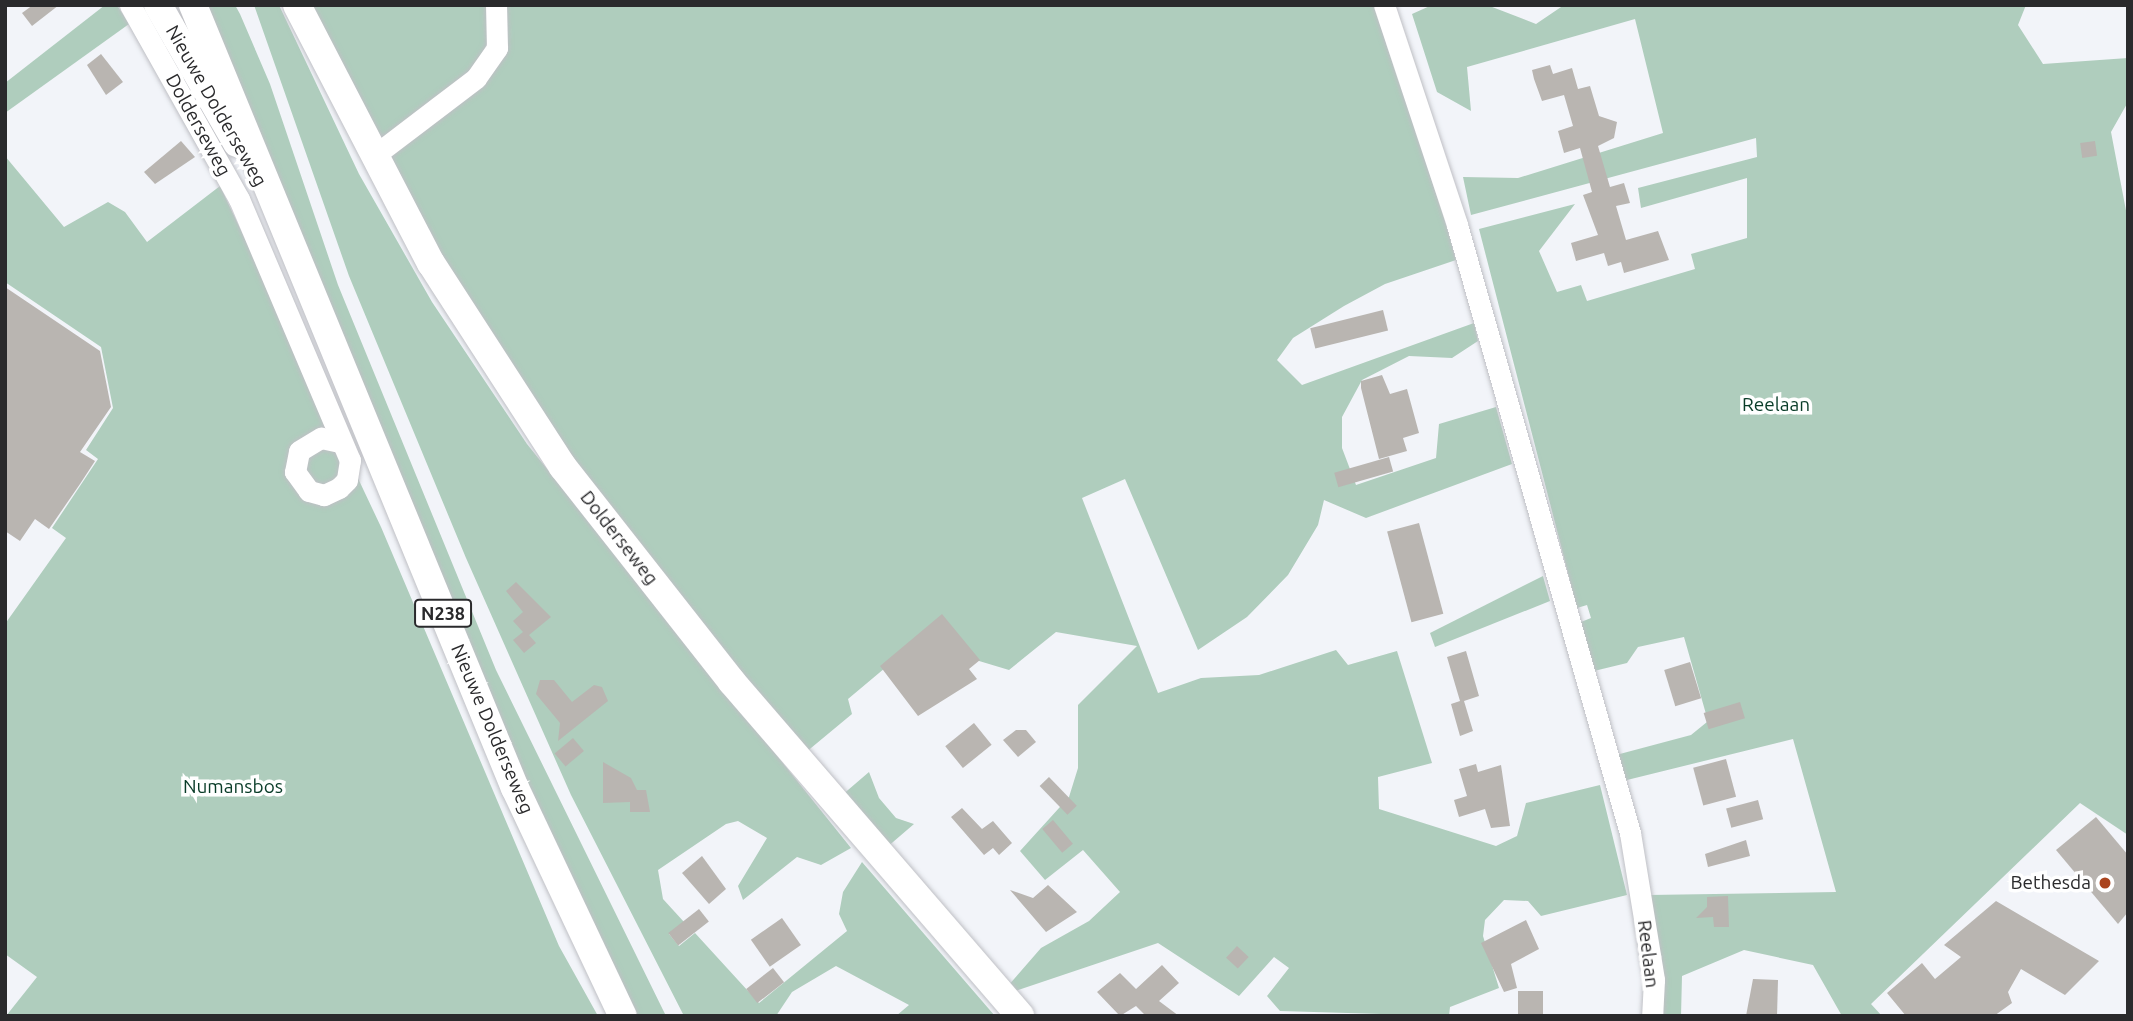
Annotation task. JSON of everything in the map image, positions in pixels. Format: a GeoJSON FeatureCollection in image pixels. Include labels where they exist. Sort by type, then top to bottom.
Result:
{"type":"FeatureCollection","features":[{"type":"Feature","properties":{"kind":"main road","name":"Nieuwe Dolderseweg"},"geometry":{"type":"LineString","coordinates":[[158,5],[273,206]]}},
{"type":"Feature","properties":{"kind":"main road","name":"Nieuwe Dolderseweg"},"geometry":{"type":"LineString","coordinates":[[193,5],[273,206],[515,788],[623,1016]]}},
{"type":"Feature","properties":{"kind":"main road","name":"Dolderseweg"},"geometry":{"type":"LineString","coordinates":[[296,5],[431,263],[563,467],[732,682],[1020,1016]]}},
{"type":"Feature","properties":{"kind":"street","name":"Dolderseweg"},"geometry":{"type":"LineString","coordinates":[[130,5],[239,199],[340,442]]}},
{"type":"Feature","properties":{"kind":"street"},"geometry":{"type":"LineString","coordinates":[[375,155],[476,79],[497,48],[496,5]]}},
{"type":"Feature","properties":{"kind":"street","name":"Reelaan"},"geometry":{"type":"LineString","coordinates":[[1384,5],[1457,225],[1630,834],[1654,980],[1652,1016]]}},
{"type":"Feature","properties":{"kind":"green space"},"geometry":{"type":"Polygon","coordinates":[[[105,5],[117,5],[129,24],[5,113],[5,83],[105,5]]]}},
{"type":"Feature","properties":{"kind":"green space"},"geometry":{"type":"Polygon","coordinates":[[[204,5],[235,5],[240,14],[270,84],[338,285],[496,670],[666,1016],[634,1016],[580,912],[204,5]]]}},
{"type":"Feature","properties":{"kind":"green space"},"geometry":{"type":"Polygon","coordinates":[[[254,5],[279,5],[359,174],[432,302],[527,444],[851,848],[821,865],[797,857],[743,900],[738,886],[767,838],[738,821],[726,824],[658,870],[663,899],[684,922],[669,934],[679,946],[695,933],[759,1003],[847,931],[839,914],[843,892],[862,862],[995,1016],[896,1016],[909,1005],[836,966],[792,992],[776,1016],[684,1016],[571,795],[466,558],[349,276],[254,5]]]}},
{"type":"Feature","properties":{"kind":"green space"},"geometry":{"type":"Polygon","coordinates":[[[312,5],[488,5],[491,33],[479,63],[380,143],[312,5]]]}},
{"type":"Feature","properties":{"kind":"green space"},"geometry":{"type":"Polygon","coordinates":[[[505,5],[1384,5],[1456,260],[1385,284],[1344,306],[1293,338],[1277,360],[1302,385],[1474,323],[1478,341],[1452,358],[1409,356],[1362,380],[1342,417],[1342,448],[1356,485],[1436,458],[1439,424],[1496,407],[1512,464],[1366,518],[1324,500],[1318,525],[1288,575],[1247,617],[1198,650],[1125,479],[1082,498],[1158,693],[1201,678],[1259,675],[1336,650],[1348,665],[1397,651],[1432,763],[1378,777],[1379,809],[1496,846],[1517,836],[1526,803],[1600,785],[1627,895],[1541,916],[1528,901],[1504,900],[1485,920],[1483,936],[1499,988],[1450,1007],[1449,1016],[1280,1011],[1267,996],[1289,968],[1274,957],[1239,996],[1158,943],[1012,992],[1007,987],[1041,948],[1089,921],[1120,892],[1083,850],[1045,880],[1020,851],[1069,797],[1078,768],[1078,705],[1137,646],[1056,632],[1009,670],[916,642],[848,699],[852,714],[805,753],[526,399],[382,159],[506,47],[505,5]]]}},
{"type":"Feature","properties":{"kind":"green space"},"geometry":{"type":"Polygon","coordinates":[[[1432,5],[1487,5],[1536,24],[1564,5],[2026,5],[2018,25],[2043,64],[2128,58],[2128,102],[2111,132],[2128,221],[2128,835],[2080,803],[1871,1004],[1882,1016],[1842,1016],[1813,965],[1744,950],[1682,976],[1681,1016],[1664,1016],[1649,895],[1836,892],[1793,739],[1623,781],[1616,755],[1691,735],[1707,722],[1706,714],[1684,637],[1638,647],[1627,663],[1594,671],[1581,622],[1591,618],[1587,605],[1577,608],[1479,229],[1575,204],[1539,251],[1557,292],[1581,285],[1587,301],[1695,269],[1691,254],[1747,238],[1747,178],[1641,208],[1638,188],[1757,157],[1756,138],[1471,215],[1463,177],[1518,178],[1663,133],[1635,19],[1467,67],[1471,111],[1437,92],[1412,14],[1432,5]]]}},
{"type":"Feature","properties":{"kind":"green space","name":"Numansbos"},"geometry":{"type":"Polygon","coordinates":[[[5,156],[64,227],[108,202],[125,212],[147,242],[220,186],[381,527],[559,946],[598,1016],[6,1016],[37,977],[5,954],[5,624],[66,538],[52,528],[98,459],[86,450],[113,408],[101,347],[5,282],[5,156]]]}},
{"type":"Feature","properties":{"kind":"green space"},"geometry":{"type":"Polygon","coordinates":[[[1543,576],[1550,601],[1435,647],[1430,633],[1543,576]]]}},
{"type":"Feature","properties":{"kind":"green space"},"geometry":{"type":"Polygon","coordinates":[[[869,772],[879,798],[896,818],[914,824],[886,848],[841,796],[869,772]]]}},
{"type":"Feature","properties":{"kind":"building"},"geometry":{"type":"Polygon","coordinates":[[[33,5],[59,5],[32,26],[22,13],[33,5]]]}},
{"type":"Feature","properties":{"kind":"building"},"geometry":{"type":"Polygon","coordinates":[[[101,54],[123,82],[106,95],[87,65],[101,54]]]}},
{"type":"Feature","properties":{"kind":"building"},"geometry":{"type":"Polygon","coordinates":[[[1550,65],[1553,74],[1572,68],[1578,89],[1590,86],[1599,116],[1617,122],[1614,138],[1598,146],[1610,187],[1624,183],[1630,203],[1616,206],[1626,240],[1658,231],[1669,260],[1624,273],[1621,262],[1608,266],[1604,253],[1576,261],[1571,243],[1598,235],[1583,195],[1592,192],[1580,148],[1564,153],[1558,131],[1573,126],[1564,95],[1542,101],[1534,79],[1532,70],[1550,65]]]}},
{"type":"Feature","properties":{"kind":"building"},"geometry":{"type":"Polygon","coordinates":[[[181,141],[195,157],[155,184],[144,172],[181,141]]]}},
{"type":"Feature","properties":{"kind":"building"},"geometry":{"type":"Polygon","coordinates":[[[2095,141],[2097,156],[2082,158],[2080,143],[2095,141]]]}},
{"type":"Feature","properties":{"kind":"building"},"geometry":{"type":"Polygon","coordinates":[[[5,287],[100,351],[111,407],[80,452],[95,461],[80,484],[49,529],[35,519],[20,541],[5,531],[5,287]]]}},
{"type":"Feature","properties":{"kind":"building"},"geometry":{"type":"Polygon","coordinates":[[[1383,310],[1388,330],[1315,349],[1310,328],[1383,310]]]}},
{"type":"Feature","properties":{"kind":"building"},"geometry":{"type":"Polygon","coordinates":[[[1382,375],[1390,394],[1407,389],[1419,433],[1403,438],[1407,451],[1379,459],[1361,381],[1382,375]]]}},
{"type":"Feature","properties":{"kind":"building"},"geometry":{"type":"Polygon","coordinates":[[[1389,457],[1393,471],[1338,487],[1334,473],[1389,457]]]}},
{"type":"Feature","properties":{"kind":"building"},"geometry":{"type":"Polygon","coordinates":[[[1419,523],[1443,614],[1411,622],[1387,532],[1419,523]]]}},
{"type":"Feature","properties":{"kind":"building"},"geometry":{"type":"Polygon","coordinates":[[[516,582],[551,617],[529,635],[536,643],[524,653],[513,640],[523,632],[513,621],[523,612],[506,591],[516,582]]]}},
{"type":"Feature","properties":{"kind":"building"},"geometry":{"type":"Polygon","coordinates":[[[942,614],[980,660],[969,669],[977,679],[918,716],[880,666],[942,614]]]}},
{"type":"Feature","properties":{"kind":"building"},"geometry":{"type":"Polygon","coordinates":[[[1466,651],[1479,696],[1464,701],[1473,731],[1460,736],[1451,704],[1460,701],[1447,657],[1466,651]]]}},
{"type":"Feature","properties":{"kind":"building"},"geometry":{"type":"Polygon","coordinates":[[[1690,662],[1701,698],[1675,706],[1664,670],[1690,662]]]}},
{"type":"Feature","properties":{"kind":"building"},"geometry":{"type":"Polygon","coordinates":[[[540,680],[554,680],[572,702],[594,685],[602,687],[608,701],[558,741],[560,723],[536,694],[540,680]]]}},
{"type":"Feature","properties":{"kind":"building"},"geometry":{"type":"Polygon","coordinates":[[[1740,702],[1745,718],[1709,729],[1704,713],[1740,702]]]}},
{"type":"Feature","properties":{"kind":"building"},"geometry":{"type":"Polygon","coordinates":[[[974,723],[992,745],[963,768],[945,746],[974,723]]]}},
{"type":"Feature","properties":{"kind":"building"},"geometry":{"type":"Polygon","coordinates":[[[1016,730],[1026,730],[1036,742],[1018,757],[1003,740],[1016,730]]]}},
{"type":"Feature","properties":{"kind":"building"},"geometry":{"type":"Polygon","coordinates":[[[573,738],[584,751],[566,766],[555,753],[573,738]]]}},
{"type":"Feature","properties":{"kind":"building"},"geometry":{"type":"Polygon","coordinates":[[[1726,759],[1736,797],[1703,805],[1693,768],[1726,759]]]}},
{"type":"Feature","properties":{"kind":"building"},"geometry":{"type":"Polygon","coordinates":[[[603,762],[631,778],[637,790],[646,790],[650,812],[630,812],[630,802],[603,803],[603,762]]]}},
{"type":"Feature","properties":{"kind":"building"},"geometry":{"type":"Polygon","coordinates":[[[1476,764],[1478,772],[1501,765],[1510,826],[1491,828],[1485,809],[1459,817],[1454,800],[1467,796],[1459,769],[1476,764]]]}},
{"type":"Feature","properties":{"kind":"building"},"geometry":{"type":"Polygon","coordinates":[[[1049,777],[1077,806],[1067,815],[1040,786],[1049,777]]]}},
{"type":"Feature","properties":{"kind":"building"},"geometry":{"type":"Polygon","coordinates":[[[1758,800],[1763,819],[1731,828],[1726,809],[1758,800]]]}},
{"type":"Feature","properties":{"kind":"building"},"geometry":{"type":"Polygon","coordinates":[[[962,808],[982,829],[993,821],[1012,843],[999,855],[993,848],[984,855],[951,817],[962,808]]]}},
{"type":"Feature","properties":{"kind":"building","name":"Bethesda"},"geometry":{"type":"Polygon","coordinates":[[[2096,817],[2128,855],[2128,912],[2118,924],[2056,850],[2096,817]]]}},
{"type":"Feature","properties":{"kind":"building"},"geometry":{"type":"Polygon","coordinates":[[[1053,820],[1073,844],[1062,853],[1042,829],[1053,820]]]}},
{"type":"Feature","properties":{"kind":"building"},"geometry":{"type":"Polygon","coordinates":[[[1746,840],[1750,856],[1708,867],[1705,854],[1746,840]]]}},
{"type":"Feature","properties":{"kind":"building"},"geometry":{"type":"Polygon","coordinates":[[[702,856],[726,889],[709,904],[682,873],[702,856]]]}},
{"type":"Feature","properties":{"kind":"building"},"geometry":{"type":"Polygon","coordinates":[[[1048,885],[1077,912],[1046,932],[1010,890],[1033,898],[1048,885]]]}},
{"type":"Feature","properties":{"kind":"building"},"geometry":{"type":"Polygon","coordinates":[[[1728,896],[1729,927],[1714,927],[1713,917],[1696,918],[1707,907],[1707,897],[1728,896]]]}},
{"type":"Feature","properties":{"kind":"building"},"geometry":{"type":"Polygon","coordinates":[[[1996,901],[2099,961],[2065,995],[2021,969],[2008,992],[2012,1003],[1994,1016],[1906,1016],[1887,993],[1922,963],[1935,979],[1961,957],[1944,945],[1996,901]]]}},
{"type":"Feature","properties":{"kind":"building"},"geometry":{"type":"Polygon","coordinates":[[[699,909],[709,922],[678,946],[668,933],[699,909]]]}},
{"type":"Feature","properties":{"kind":"building"},"geometry":{"type":"Polygon","coordinates":[[[782,918],[801,945],[770,967],[751,940],[782,918]]]}},
{"type":"Feature","properties":{"kind":"building"},"geometry":{"type":"Polygon","coordinates":[[[1526,920],[1539,949],[1511,964],[1517,988],[1504,992],[1481,943],[1526,920]]]}},
{"type":"Feature","properties":{"kind":"building"},"geometry":{"type":"Polygon","coordinates":[[[1237,946],[1249,957],[1238,969],[1226,958],[1237,946]]]}},
{"type":"Feature","properties":{"kind":"building"},"geometry":{"type":"Polygon","coordinates":[[[1162,965],[1179,983],[1159,1001],[1179,1016],[1146,1016],[1136,1006],[1120,1016],[1097,992],[1120,973],[1136,989],[1162,965]]]}},
{"type":"Feature","properties":{"kind":"building"},"geometry":{"type":"Polygon","coordinates":[[[773,968],[784,982],[757,1003],[746,989],[773,968]]]}},
{"type":"Feature","properties":{"kind":"building"},"geometry":{"type":"Polygon","coordinates":[[[1753,979],[1778,980],[1777,1016],[1746,1016],[1753,979]]]}},
{"type":"Feature","properties":{"kind":"building"},"geometry":{"type":"Polygon","coordinates":[[[1518,991],[1543,991],[1543,1016],[1518,1016],[1518,991]]]}},
{"type":"Feature","properties":{"kind":"place","name":"Bethesda"},"geometry":{"type":"Point","coordinates":[2105,883]}}]}
